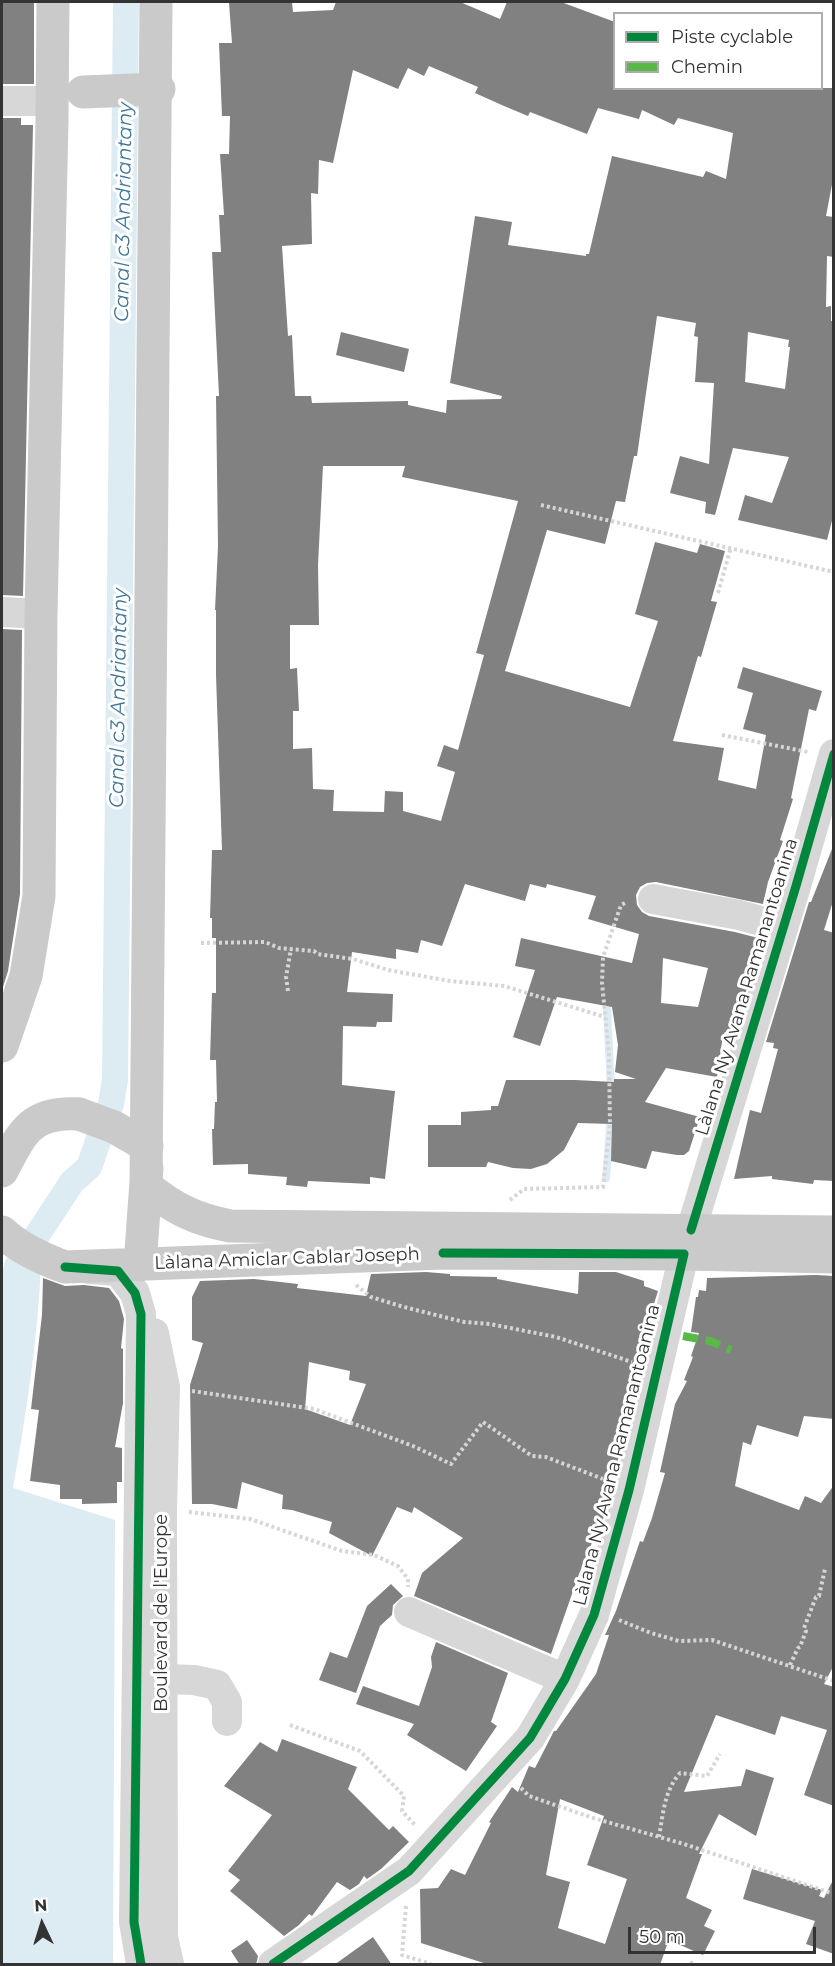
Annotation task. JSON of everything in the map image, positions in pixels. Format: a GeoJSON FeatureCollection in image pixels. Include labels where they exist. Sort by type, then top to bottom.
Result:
{"type":"FeatureCollection","features":[{"type":"Feature","properties":{"kind":"main road"},"geometry":{"type":"LineString","coordinates":[[2,1046],[26,976],[39,896],[41,614],[53,2]]}},
{"type":"Feature","properties":{"kind":"main road"},"geometry":{"type":"LineString","coordinates":[[146,1186],[153,121],[156,2]]}},
{"type":"Feature","properties":{"kind":"main road"},"geometry":{"type":"LineString","coordinates":[[52,120],[83,92],[159,89],[167,93],[153,121]]}},
{"type":"Feature","properties":{"kind":"main road"},"geometry":{"type":"LineString","coordinates":[[2,1171],[23,1131],[42,1118],[60,1113],[79,1114],[114,1127],[147,1146],[140,1264]]}},
{"type":"Feature","properties":{"kind":"main road","name":"Làlana Amiclar Cablar Joseph"},"geometry":{"type":"LineString","coordinates":[[146,1186],[185,1213],[230,1226],[475,1229],[687,1242],[834,1257]]}},
{"type":"Feature","properties":{"kind":"main road"},"geometry":{"type":"LineString","coordinates":[[2,1232],[9,1239],[55,1263]]}},
{"type":"Feature","properties":{"kind":"main road","name":"Làlana Amiclar Cablar Joseph"},"geometry":{"type":"LineString","coordinates":[[55,1263],[140,1264],[349,1257],[687,1242],[834,1232]]}},
{"type":"Feature","properties":{"kind":"street"},"geometry":{"type":"LineString","coordinates":[[2,101],[49,101],[52,120]]}},
{"type":"Feature","properties":{"kind":"street"},"geometry":{"type":"LineString","coordinates":[[2,612],[41,614]]}},
{"type":"Feature","properties":{"kind":"street","name":"Làlana Ny Avana Ramanantoanina"},"geometry":{"type":"LineString","coordinates":[[273,1965],[410,1871],[530,1738],[565,1679],[594,1615],[626,1501],[687,1242],[796,886],[826,754]]}},
{"type":"Feature","properties":{"kind":"street"},"geometry":{"type":"LineString","coordinates":[[653,899],[739,915],[772,924]]}},
{"type":"Feature","properties":{"kind":"street"},"geometry":{"type":"LineString","coordinates":[[55,1263],[118,1271],[135,1293],[141,1314],[134,1922],[141,1965]]}},
{"type":"Feature","properties":{"kind":"street","name":"Boulevard de l'Europe"},"geometry":{"type":"LineString","coordinates":[[140,1264],[165,1388],[162,1501],[163,1936],[169,1965]]}},
{"type":"Feature","properties":{"kind":"street"},"geometry":{"type":"LineString","coordinates":[[409,1612],[565,1679]]}},
{"type":"Feature","properties":{"kind":"street"},"geometry":{"type":"LineString","coordinates":[[162,1679],[194,1680],[217,1685],[227,1702],[227,1721]]}},
{"type":"Feature","properties":{"kind":"path"},"geometry":{"type":"LineString","coordinates":[[541,505],[834,572]]}},
{"type":"Feature","properties":{"kind":"path"},"geometry":{"type":"LineString","coordinates":[[718,593],[731,547]]}},
{"type":"Feature","properties":{"kind":"path"},"geometry":{"type":"LineString","coordinates":[[722,735],[826,754]]}},
{"type":"Feature","properties":{"kind":"path"},"geometry":{"type":"LineString","coordinates":[[475,1229],[524,1190],[603,1187],[610,1125],[609,1053],[602,983],[603,957],[621,905],[633,898],[653,899]]}},
{"type":"Feature","properties":{"kind":"path"},"geometry":{"type":"LineString","coordinates":[[201,943],[265,942],[279,948],[314,951],[317,954],[353,959],[388,970],[450,981],[504,986],[605,1017]]}},
{"type":"Feature","properties":{"kind":"path"},"geometry":{"type":"LineString","coordinates":[[288,991],[286,977],[291,949]]}},
{"type":"Feature","properties":{"kind":"path"},"geometry":{"type":"LineString","coordinates":[[349,1257],[348,1277],[370,1297],[464,1322],[490,1324],[556,1337],[636,1364]]}},
{"type":"Feature","properties":{"kind":"path"},"geometry":{"type":"LineString","coordinates":[[185,1389],[314,1409],[413,1446],[452,1464],[483,1422],[532,1456],[546,1457],[607,1481]]}},
{"type":"Feature","properties":{"kind":"path"},"geometry":{"type":"LineString","coordinates":[[190,1512],[250,1519],[342,1551],[374,1555],[398,1566],[408,1579],[409,1612]]}},
{"type":"Feature","properties":{"kind":"path"},"geometry":{"type":"LineString","coordinates":[[790,1665],[800,1647],[810,1610],[816,1597],[819,1596],[825,1569]]}},
{"type":"Feature","properties":{"kind":"path"},"geometry":{"type":"LineString","coordinates":[[610,1616],[651,1633],[679,1641],[712,1640],[834,1681]]}},
{"type":"Feature","properties":{"kind":"path"},"geometry":{"type":"LineString","coordinates":[[290,1725],[360,1751],[404,1796],[402,1810],[422,1832]]}},
{"type":"Feature","properties":{"kind":"path"},"geometry":{"type":"LineString","coordinates":[[660,1838],[665,1803],[671,1783],[680,1773],[707,1776],[720,1754]]}},
{"type":"Feature","properties":{"kind":"path"},"geometry":{"type":"LineString","coordinates":[[521,1787],[529,1796],[593,1818],[834,1893]]}},
{"type":"Feature","properties":{"kind":"path"},"geometry":{"type":"LineString","coordinates":[[406,1896],[402,1955],[431,1965]]}},
{"type":"Feature","properties":{"kind":"shaded area"},"geometry":{"type":"Polygon","coordinates":[[[12,1241],[41,1263],[31,1376],[13,1488],[115,1520],[113,1964],[2,1964],[2,1272],[12,1241]]]}},
{"type":"Feature","properties":{"kind":"building"},"geometry":{"type":"Polygon","coordinates":[[[2,2],[34,2],[34,84],[2,84],[2,2]]]}},
{"type":"Feature","properties":{"kind":"building"},"geometry":{"type":"Polygon","coordinates":[[[292,2],[293,12],[333,10],[336,2],[460,2],[500,19],[507,2],[561,2],[613,21],[613,90],[823,90],[823,88],[834,88],[834,174],[826,216],[834,217],[834,257],[827,256],[826,307],[831,306],[831,321],[834,321],[834,513],[827,540],[738,520],[745,495],[772,503],[789,457],[733,448],[715,515],[705,513],[706,502],[670,493],[680,456],[709,464],[714,383],[695,382],[698,337],[694,336],[696,323],[657,316],[637,456],[634,456],[625,502],[616,501],[605,544],[547,530],[505,671],[630,707],[658,621],[635,614],[655,542],[697,553],[700,544],[725,551],[711,601],[717,602],[701,657],[698,656],[673,741],[724,748],[718,780],[756,789],[766,735],[743,729],[753,693],[737,688],[743,667],[822,691],[816,711],[809,709],[791,798],[793,799],[780,840],[783,841],[768,882],[763,904],[656,882],[640,887],[636,895],[637,905],[649,916],[762,939],[733,1034],[725,1032],[723,1035],[717,1077],[666,1068],[645,1102],[700,1117],[689,1151],[684,1155],[652,1151],[646,1169],[611,1161],[612,1124],[578,1123],[564,1150],[547,1164],[531,1169],[513,1168],[488,1162],[486,1167],[428,1167],[428,1125],[461,1125],[461,1112],[491,1110],[491,1106],[498,1106],[506,1080],[614,1082],[614,1079],[636,1079],[615,1072],[618,1045],[612,1007],[557,997],[540,1046],[513,1037],[535,970],[515,966],[521,938],[632,963],[639,934],[588,919],[596,896],[547,884],[546,888],[530,884],[525,901],[465,884],[442,946],[421,940],[418,953],[396,949],[396,959],[352,952],[347,992],[393,994],[392,1022],[377,1022],[376,1027],[343,1026],[342,1085],[395,1091],[385,1179],[370,1177],[370,1184],[308,1181],[307,1187],[286,1185],[287,1177],[248,1174],[248,1164],[213,1165],[212,1129],[214,1129],[215,1102],[217,1102],[216,1060],[210,1060],[212,993],[216,993],[216,938],[212,938],[212,918],[210,918],[212,850],[222,850],[215,610],[218,546],[216,396],[219,396],[212,252],[221,252],[219,215],[224,215],[220,154],[229,154],[230,116],[222,116],[219,43],[232,43],[229,3],[292,2]],[[429,66],[424,76],[408,68],[398,89],[353,70],[333,163],[319,160],[318,194],[311,193],[312,244],[282,246],[288,336],[292,335],[295,396],[311,396],[312,403],[408,401],[408,405],[446,413],[447,400],[501,399],[502,396],[450,383],[475,216],[512,222],[508,245],[586,256],[589,254],[612,156],[703,177],[706,171],[726,179],[733,133],[678,118],[674,125],[642,110],[639,119],[598,108],[587,134],[530,112],[528,116],[504,106],[475,93],[478,87],[429,66]],[[748,332],[745,382],[785,389],[789,340],[748,332]],[[323,466],[318,565],[319,625],[290,625],[290,669],[297,668],[299,711],[293,711],[293,749],[312,748],[313,789],[334,790],[333,811],[384,812],[385,791],[403,792],[403,811],[441,821],[455,772],[437,766],[444,745],[458,750],[484,655],[476,653],[518,501],[402,477],[405,466],[323,466]],[[663,958],[661,1003],[698,1007],[708,968],[663,958]]]}},
{"type":"Feature","properties":{"kind":"building"},"geometry":{"type":"Polygon","coordinates":[[[2,118],[21,118],[21,125],[33,125],[23,596],[2,595],[2,118]]]}},
{"type":"Feature","properties":{"kind":"building"},"geometry":{"type":"Polygon","coordinates":[[[341,332],[409,349],[404,372],[336,355],[341,332]]]}},
{"type":"Feature","properties":{"kind":"building"},"geometry":{"type":"Polygon","coordinates":[[[2,629],[22,630],[20,894],[8,971],[2,990],[2,629]]]}},
{"type":"Feature","properties":{"kind":"building"},"geometry":{"type":"Polygon","coordinates":[[[832,849],[834,898],[824,930],[834,933],[834,1181],[814,1180],[813,1184],[772,1179],[772,1176],[734,1179],[750,1110],[761,1113],[778,1049],[773,1048],[774,1043],[766,1042],[809,902],[811,902],[832,849]]]}},
{"type":"Feature","properties":{"kind":"building"},"geometry":{"type":"Polygon","coordinates":[[[426,1272],[450,1274],[450,1276],[497,1277],[497,1279],[578,1294],[579,1272],[616,1272],[644,1281],[644,1286],[658,1291],[632,1372],[638,1374],[599,1534],[596,1533],[579,1574],[551,1654],[414,1596],[422,1573],[463,1538],[414,1507],[412,1513],[397,1507],[372,1556],[329,1533],[332,1522],[282,1509],[283,1495],[242,1482],[237,1509],[212,1504],[192,1504],[190,1385],[203,1343],[192,1340],[192,1297],[200,1281],[254,1279],[298,1284],[297,1288],[366,1296],[371,1274],[426,1272]],[[309,1362],[305,1409],[350,1425],[366,1384],[349,1380],[350,1371],[309,1362]]]}},
{"type":"Feature","properties":{"kind":"building"},"geometry":{"type":"Polygon","coordinates":[[[834,1276],[834,1419],[804,1416],[798,1437],[757,1425],[751,1445],[743,1442],[735,1486],[799,1510],[805,1496],[821,1503],[834,1485],[834,1665],[824,1684],[834,1687],[834,1806],[804,1795],[827,1730],[781,1716],[775,1735],[716,1715],[684,1792],[741,1786],[746,1769],[774,1778],[756,1836],[719,1814],[699,1854],[702,1854],[686,1898],[712,1910],[704,1926],[715,1931],[703,1955],[671,1941],[668,1942],[660,1965],[490,1965],[421,1943],[420,1889],[438,1888],[451,1869],[465,1875],[491,1823],[489,1822],[512,1787],[518,1792],[529,1766],[535,1768],[554,1731],[596,1674],[609,1635],[605,1635],[616,1611],[640,1541],[643,1542],[652,1518],[665,1473],[660,1472],[675,1404],[687,1381],[684,1380],[699,1333],[691,1332],[696,1297],[698,1297],[699,1290],[706,1291],[707,1278],[834,1276]],[[560,1799],[546,1875],[570,1882],[558,1928],[605,1944],[627,1879],[587,1865],[604,1816],[560,1799]]]}},
{"type":"Feature","properties":{"kind":"building"},"geometry":{"type":"Polygon","coordinates":[[[43,1278],[65,1286],[84,1285],[109,1288],[119,1301],[124,1319],[121,1348],[123,1349],[123,1403],[115,1447],[122,1448],[122,1482],[117,1482],[117,1503],[82,1504],[82,1499],[60,1499],[60,1485],[30,1481],[39,1410],[31,1409],[42,1315],[43,1278]]]}},
{"type":"Feature","properties":{"kind":"building"},"geometry":{"type":"Polygon","coordinates":[[[391,1584],[403,1596],[393,1605],[392,1615],[380,1626],[356,1693],[319,1680],[330,1652],[347,1658],[367,1606],[391,1584]]]}},
{"type":"Feature","properties":{"kind":"building"},"geometry":{"type":"Polygon","coordinates":[[[436,1642],[508,1673],[491,1722],[497,1726],[466,1771],[407,1735],[414,1724],[356,1704],[363,1686],[419,1706],[432,1667],[431,1657],[436,1642]]]}},
{"type":"Feature","properties":{"kind":"building"},"geometry":{"type":"Polygon","coordinates":[[[282,1739],[357,1767],[348,1789],[389,1830],[393,1826],[409,1842],[381,1869],[367,1879],[364,1876],[359,1884],[350,1890],[337,1882],[312,1916],[309,1914],[284,1936],[230,1891],[240,1880],[228,1871],[272,1815],[224,1786],[260,1742],[277,1752],[282,1739]]]}},
{"type":"Feature","properties":{"kind":"building"},"geometry":{"type":"Polygon","coordinates":[[[752,1869],[822,1890],[819,1896],[824,1898],[834,1878],[834,1954],[806,1944],[815,1921],[743,1899],[752,1869]]]}},
{"type":"Feature","properties":{"kind":"building"},"geometry":{"type":"Polygon","coordinates":[[[373,1937],[392,1965],[334,1965],[373,1937]]]}},
{"type":"Feature","properties":{"kind":"building"},"geometry":{"type":"Polygon","coordinates":[[[247,1940],[258,1956],[256,1965],[240,1965],[231,1951],[247,1940]]]}},
{"type":"Feature","properties":{"kind":"waterway","name":"Canal c3 Andriantany"},"geometry":{"type":"LineString","coordinates":[[17,1266],[72,1182],[89,1167],[111,1104],[115,1080],[126,2]]}},
{"type":"Feature","properties":{"kind":"waterway"},"geometry":{"type":"LineString","coordinates":[[607,1006],[611,1091]]}},
{"type":"Feature","properties":{"kind":"waterway"},"geometry":{"type":"LineString","coordinates":[[606,1178],[611,1115]]}},
{"type":"Feature","properties":{"kind":"marked path"},"geometry":{"type":"LineString","coordinates":[[683,1336],[710,1341],[731,1350]]}},
{"type":"Feature","properties":{"kind":"cycle path"},"geometry":{"type":"LineString","coordinates":[[691,1230],[834,754]]}},
{"type":"Feature","properties":{"kind":"cycle path"},"geometry":{"type":"LineString","coordinates":[[273,1964],[409,1871],[530,1738],[565,1679],[594,1615],[629,1490],[684,1254],[443,1253]]}},
{"type":"Feature","properties":{"kind":"cycle path"},"geometry":{"type":"LineString","coordinates":[[65,1267],[118,1271],[135,1293],[141,1314],[134,1922],[141,1964]]}}]}
